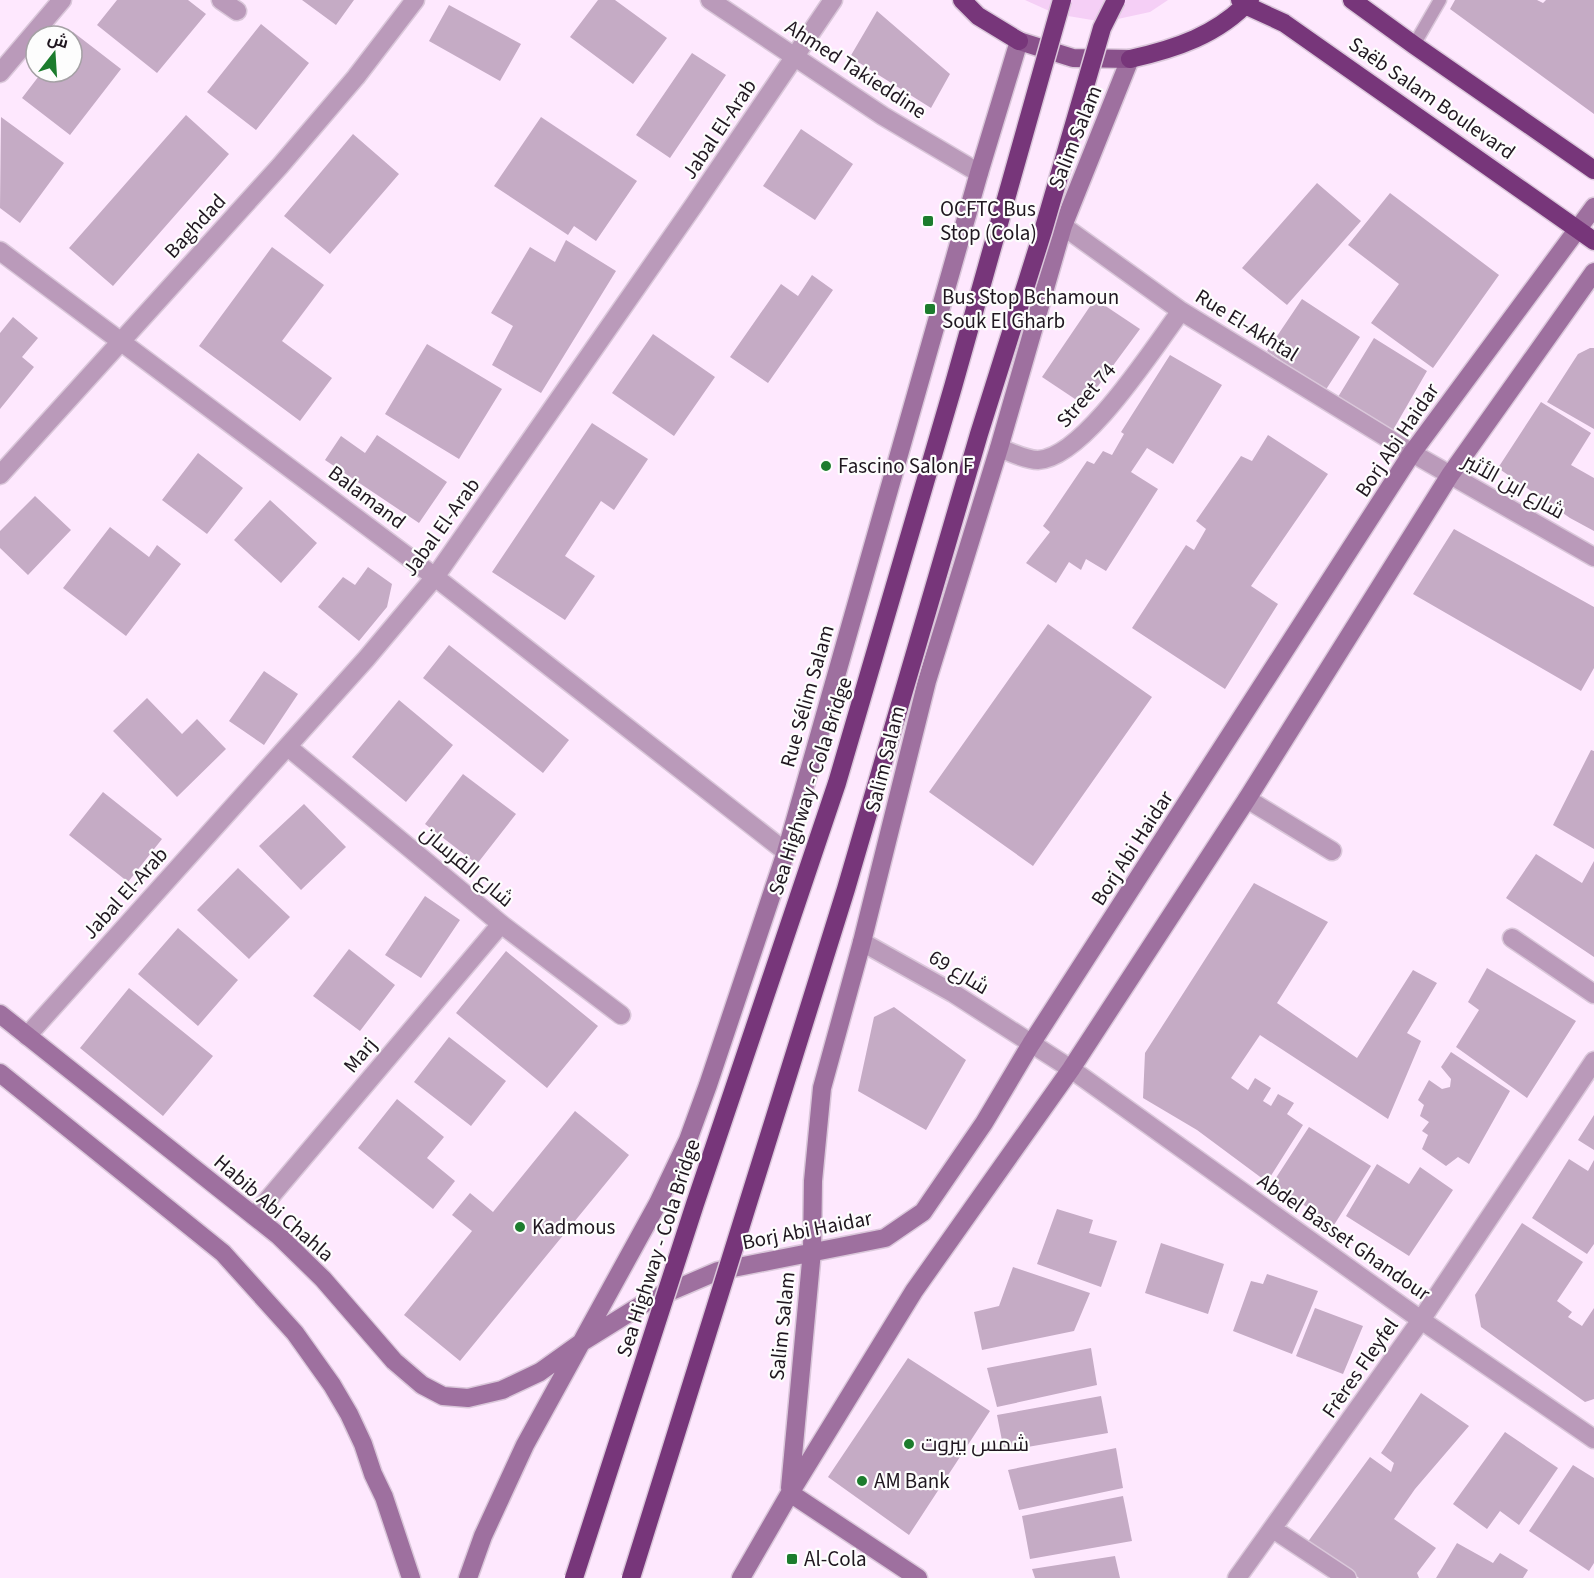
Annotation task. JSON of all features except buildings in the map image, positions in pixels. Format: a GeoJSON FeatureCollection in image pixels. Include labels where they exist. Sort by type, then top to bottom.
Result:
{"type":"FeatureCollection","features":[{"type":"Feature","properties":{"kind":"highway"},"geometry":{"type":"LineString","coordinates":[[962,0],[978,16],[1019,41]]}},
{"type":"Feature","properties":{"kind":"highway","name":"Sea Highway - Cola Bridge"},"geometry":{"type":"LineString","coordinates":[[574,1578],[695,1204],[837,783],[953,387],[1062,0]]}},
{"type":"Feature","properties":{"kind":"highway"},"geometry":{"type":"LineString","coordinates":[[631,1578],[842,900],[1102,28],[1116,0]]}},
{"type":"Feature","properties":{"kind":"highway","name":"Saëb Salam Boulevard"},"geometry":{"type":"LineString","coordinates":[[1352,0],[1594,170]]}},
{"type":"Feature","properties":{"kind":"highway"},"geometry":{"type":"LineString","coordinates":[[1130,59],[1162,52],[1192,41],[1220,25],[1245,2]]}},
{"type":"Feature","properties":{"kind":"highway","name":"Saëb Salam Boulevard"},"geometry":{"type":"LineString","coordinates":[[1245,2],[1284,23],[1594,241]]}},
{"type":"Feature","properties":{"kind":"main road"},"geometry":{"type":"LineString","coordinates":[[1019,41],[1073,58],[1130,59]]}},
{"type":"Feature","properties":{"kind":"main road","name":"Rue Sélim Salam"},"geometry":{"type":"LineString","coordinates":[[582,1342],[645,1229],[688,1140],[708,1085],[786,852],[978,173],[1019,41]]}},
{"type":"Feature","properties":{"kind":"main road","name":"Salim Salam"},"geometry":{"type":"LineString","coordinates":[[790,1493],[812,1251],[813,1182],[822,1088],[862,942],[927,681],[999,448],[1063,226],[1130,59]]}},
{"type":"Feature","properties":{"kind":"main road","name":"Borj Abi Haidar"},"geometry":{"type":"LineString","coordinates":[[582,1342],[648,1301],[718,1271],[885,1238],[923,1212],[984,1123],[1031,1044],[1412,453],[1594,207]]}},
{"type":"Feature","properties":{"kind":"main road"},"geometry":{"type":"LineString","coordinates":[[741,1578],[790,1493],[914,1291],[1071,1069],[1247,799],[1450,476],[1594,272]]}},
{"type":"Feature","properties":{"kind":"main road","name":"Habib Abi Chahla"},"geometry":{"type":"LineString","coordinates":[[0,1014],[287,1243],[323,1279],[394,1360],[422,1385],[443,1396],[468,1398],[502,1390],[540,1372],[582,1342]]}},
{"type":"Feature","properties":{"kind":"main road"},"geometry":{"type":"LineString","coordinates":[[0,1073],[223,1253],[295,1333],[332,1385],[349,1414],[384,1497],[411,1578]]}},
{"type":"Feature","properties":{"kind":"main road"},"geometry":{"type":"LineString","coordinates":[[468,1578],[483,1536],[525,1445],[582,1342]]}},
{"type":"Feature","properties":{"kind":"main road"},"geometry":{"type":"LineString","coordinates":[[790,1493],[918,1578]]}},
{"type":"Feature","properties":{"kind":"street"},"geometry":{"type":"LineString","coordinates":[[0,73],[62,0]]}},
{"type":"Feature","properties":{"kind":"street"},"geometry":{"type":"LineString","coordinates":[[221,0],[237,11]]}},
{"type":"Feature","properties":{"kind":"street","name":"Baghdad"},"geometry":{"type":"LineString","coordinates":[[0,475],[280,166],[356,77],[415,0]]}},
{"type":"Feature","properties":{"kind":"street","name":"Ahmed Takieddine"},"geometry":{"type":"LineString","coordinates":[[710,0],[883,116],[978,173]]}},
{"type":"Feature","properties":{"kind":"street","name":"Jabal El-Arab"},"geometry":{"type":"LineString","coordinates":[[27,1035],[288,747],[435,577],[833,0]]}},
{"type":"Feature","properties":{"kind":"street","name":"Rue El-Akhtal"},"geometry":{"type":"LineString","coordinates":[[1063,226],[1181,311],[1412,453]]}},
{"type":"Feature","properties":{"kind":"street","name":"Balamand"},"geometry":{"type":"LineString","coordinates":[[0,252],[435,577],[786,852]]}},
{"type":"Feature","properties":{"kind":"street","name":"Street 74"},"geometry":{"type":"LineString","coordinates":[[999,448],[1025,458],[1038,460],[1054,456],[1069,448],[1101,416],[1181,311]]}},
{"type":"Feature","properties":{"kind":"street","name":"شارع ابن الأثير"},"geometry":{"type":"LineString","coordinates":[[1412,453],[1594,557]]}},
{"type":"Feature","properties":{"kind":"street","name":"شارع الفرسان"},"geometry":{"type":"LineString","coordinates":[[288,747],[501,924],[621,1015]]}},
{"type":"Feature","properties":{"kind":"street"},"geometry":{"type":"LineString","coordinates":[[1247,799],[1332,851]]}},
{"type":"Feature","properties":{"kind":"street","name":"Marj"},"geometry":{"type":"LineString","coordinates":[[254,1216],[501,924]]}},
{"type":"Feature","properties":{"kind":"street"},"geometry":{"type":"LineString","coordinates":[[1512,938],[1594,994]]}},
{"type":"Feature","properties":{"kind":"street","name":"شارع 69"},"geometry":{"type":"LineString","coordinates":[[862,942],[953,993],[1071,1069]]}},
{"type":"Feature","properties":{"kind":"street","name":"Frères Fleyfel"},"geometry":{"type":"LineString","coordinates":[[1237,1578],[1421,1320],[1594,1061]]}},
{"type":"Feature","properties":{"kind":"street","name":"Abdel Basset Ghandour"},"geometry":{"type":"LineString","coordinates":[[1071,1069],[1421,1320],[1594,1439]]}},
{"type":"Feature","properties":{"kind":"street"},"geometry":{"type":"LineString","coordinates":[[1274,1529],[1347,1578]]}},
{"type":"Feature","properties":{"kind":"lane"},"geometry":{"type":"LineString","coordinates":[[1413,45],[1440,0]]}},
{"type":"Feature","properties":{"kind":"shaded area"},"geometry":{"type":"Polygon","coordinates":[[[1025,0],[1168,0],[1150,12],[1104,22],[1056,14],[1025,0]]]}},
{"type":"Feature","properties":{"kind":"place","name":"OCFTC Bus Stop (Cola)"},"geometry":{"type":"Point","coordinates":[928,221]}},
{"type":"Feature","properties":{"kind":"place","name":"Bus Stop Bchamoun Souk El Gharb"},"geometry":{"type":"Point","coordinates":[930,309]}},
{"type":"Feature","properties":{"kind":"place","name":"Fascino Salon F"},"geometry":{"type":"Point","coordinates":[826,466]}},
{"type":"Feature","properties":{"kind":"place","name":"Kadmous"},"geometry":{"type":"Point","coordinates":[520,1227]}},
{"type":"Feature","properties":{"kind":"place","name":"شمس بيروت"},"geometry":{"type":"Point","coordinates":[909,1444]}},
{"type":"Feature","properties":{"kind":"place","name":"AM Bank"},"geometry":{"type":"Point","coordinates":[862,1481]}},
{"type":"Feature","properties":{"kind":"place","name":"Al-Cola"},"geometry":{"type":"Point","coordinates":[792,1559]}}]}
